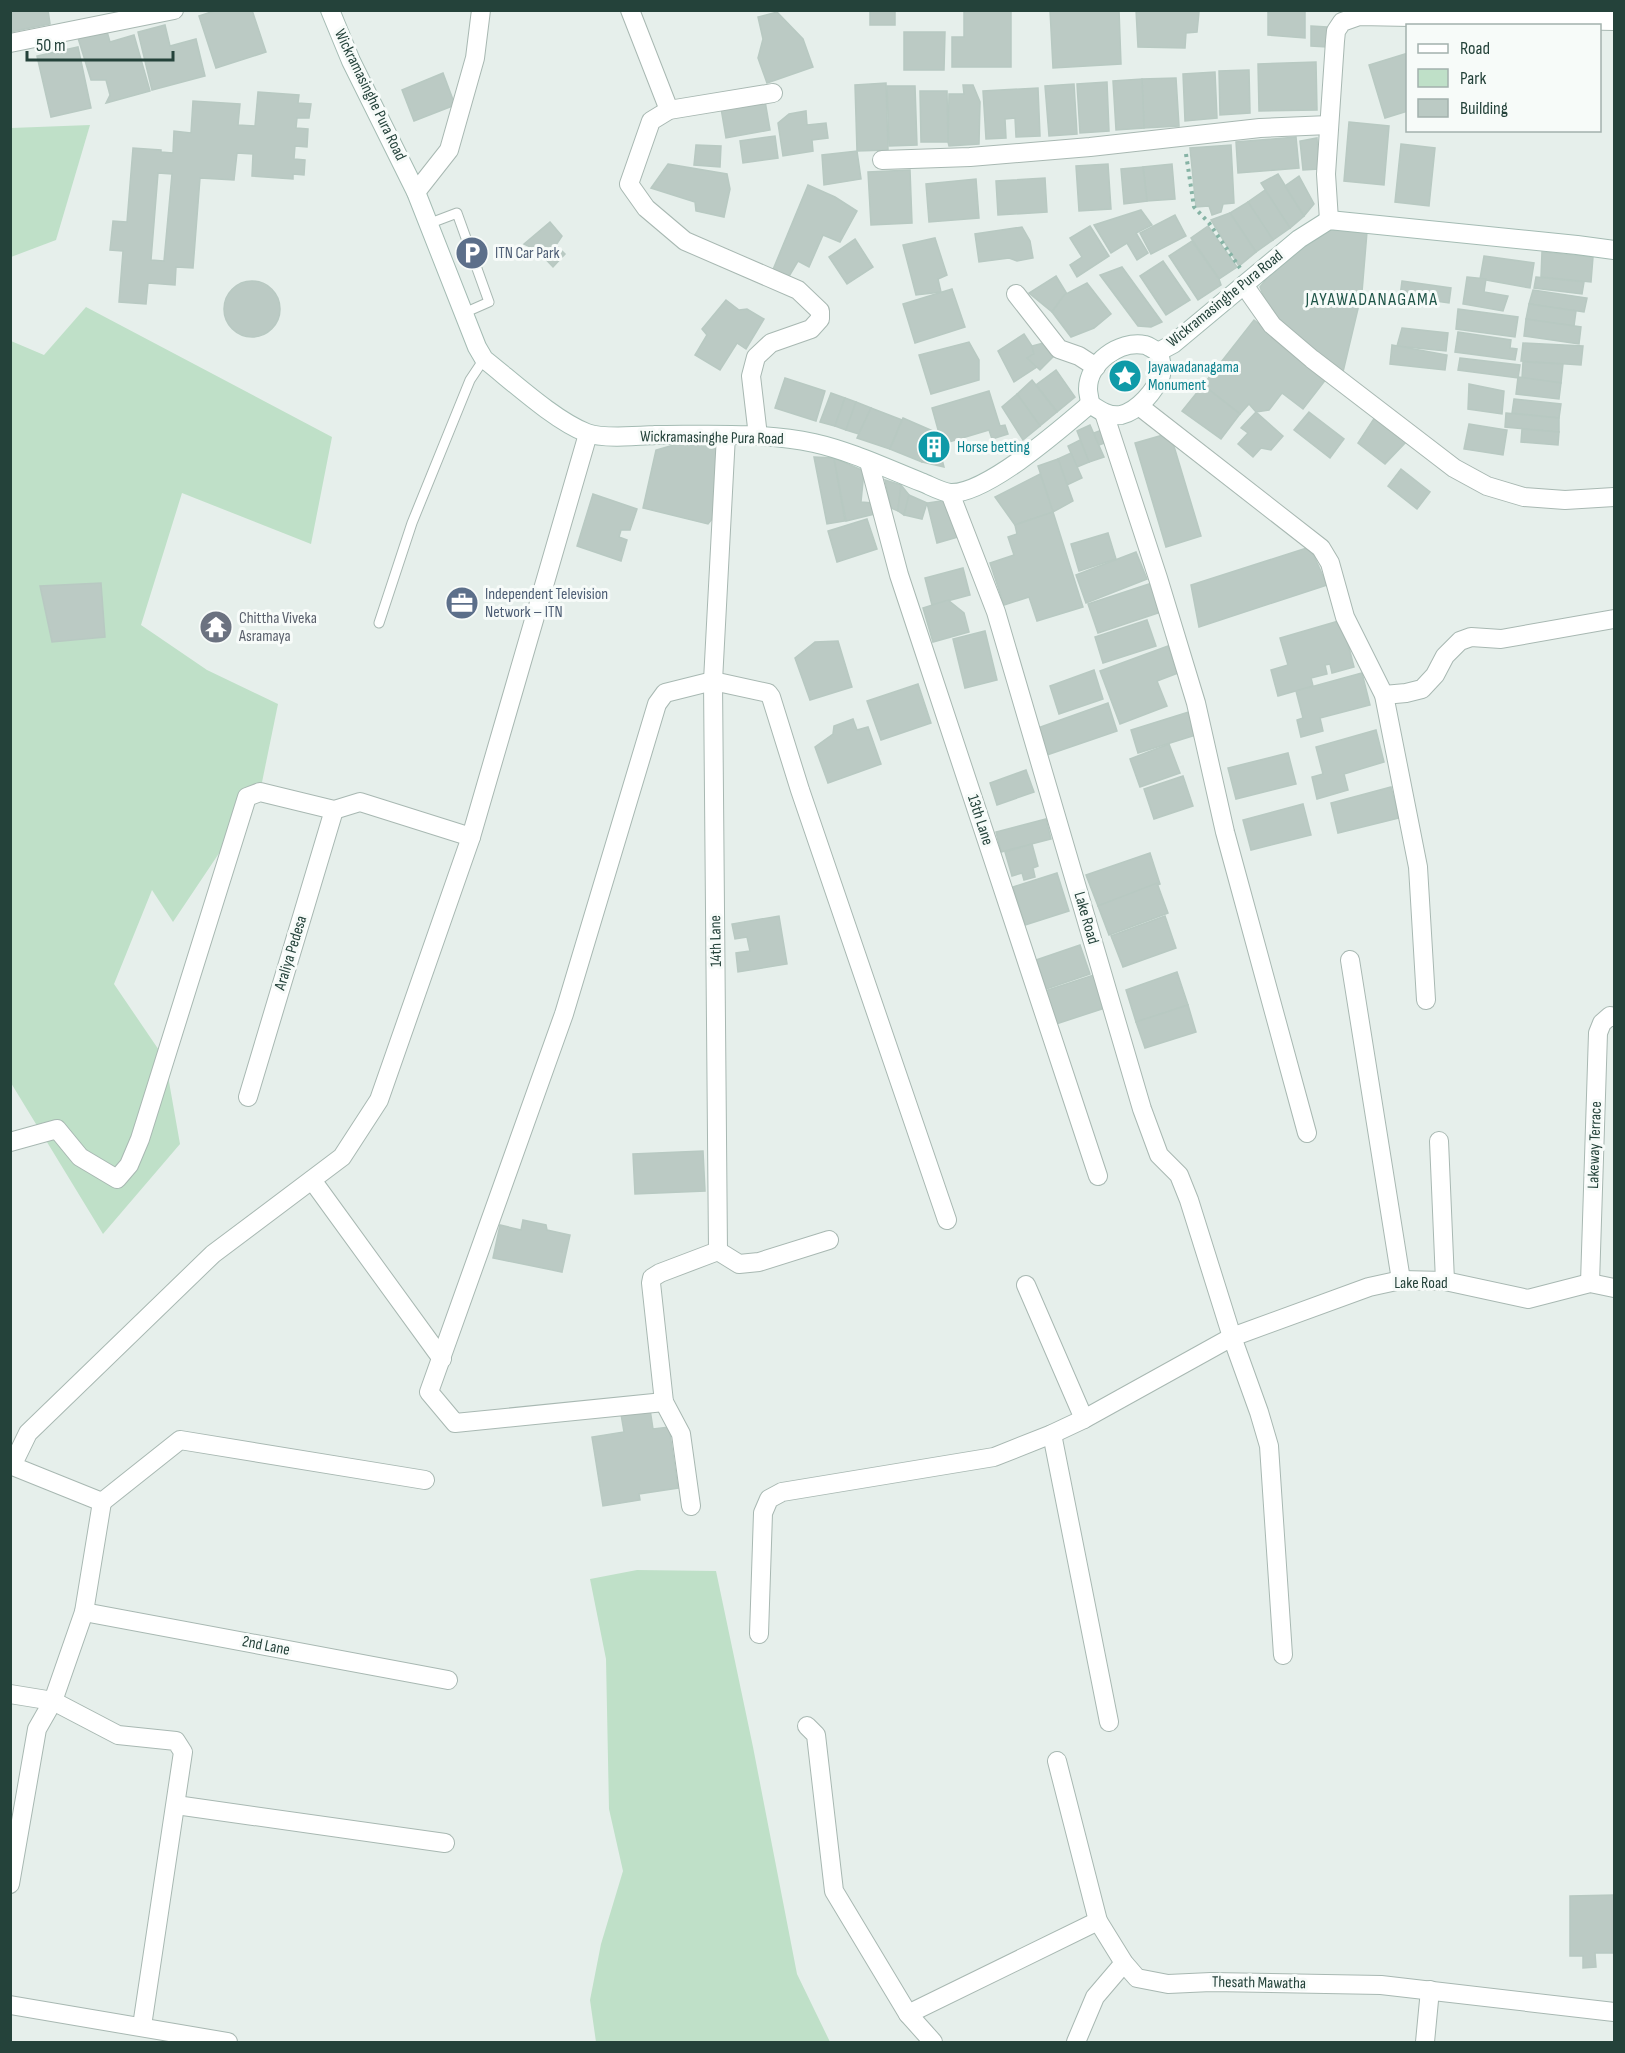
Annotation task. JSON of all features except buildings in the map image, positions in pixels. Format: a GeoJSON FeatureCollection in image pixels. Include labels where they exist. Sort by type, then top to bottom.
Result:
{"type":"FeatureCollection","features":[{"type":"Feature","properties":{"kind":"street"},"geometry":{"type":"LineString","coordinates":[[10,43],[174,10]]}},
{"type":"Feature","properties":{"kind":"street","name":"Wickramasinghe Pura Road"},"geometry":{"type":"LineString","coordinates":[[330,10],[351,61],[416,192],[477,347],[484,358],[560,418],[588,434],[758,436],[814,443],[950,493]]}},
{"type":"Feature","properties":{"kind":"street"},"geometry":{"type":"LineString","coordinates":[[416,192],[448,150],[475,58],[481,10]]}},
{"type":"Feature","properties":{"kind":"street"},"geometry":{"type":"LineString","coordinates":[[630,10],[669,110]]}},
{"type":"Feature","properties":{"kind":"street"},"geometry":{"type":"LineString","coordinates":[[1614,21],[1359,16],[1342,22],[1336,31],[1326,174],[1329,220],[1614,250]]}},
{"type":"Feature","properties":{"kind":"street"},"geometry":{"type":"LineString","coordinates":[[758,436],[751,376],[756,357],[771,343],[811,329],[820,319],[820,311],[798,290],[686,241],[646,208],[629,184],[651,121],[669,110],[773,93]]}},
{"type":"Feature","properties":{"kind":"street"},"geometry":{"type":"LineString","coordinates":[[882,160],[970,157],[1080,148],[1260,128],[1329,125]]}},
{"type":"Feature","properties":{"kind":"street","name":"Wickramasinghe Pura Road"},"geometry":{"type":"LineString","coordinates":[[1096,367],[1104,357],[1117,349],[1146,345],[1158,352],[1173,344],[1304,235],[1329,220]]}},
{"type":"Feature","properties":{"kind":"street"},"geometry":{"type":"LineString","coordinates":[[1246,283],[1272,325],[1312,359],[1454,468],[1487,486],[1524,497],[1565,500],[1614,497]]}},
{"type":"Feature","properties":{"kind":"street"},"geometry":{"type":"LineString","coordinates":[[1016,294],[1059,349],[1079,356],[1096,367],[1088,388],[1158,578],[1196,703],[1225,832],[1307,1133]]}},
{"type":"Feature","properties":{"kind":"street"},"geometry":{"type":"LineString","coordinates":[[950,493],[972,489],[1003,473],[1062,428],[1097,408],[1120,415],[1139,406],[1152,392],[1161,374],[1158,352]]}},
{"type":"Feature","properties":{"kind":"street"},"geometry":{"type":"LineString","coordinates":[[1139,406],[1321,548],[1330,563],[1345,617],[1384,696],[1418,867],[1426,1000]]}},
{"type":"Feature","properties":{"kind":"street"},"geometry":{"type":"LineString","coordinates":[[102,1502],[11,1465],[28,1433],[213,1254],[342,1157],[379,1100],[471,837],[588,434]]}},
{"type":"Feature","properties":{"kind":"street","name":"14th Lane"},"geometry":{"type":"LineString","coordinates":[[718,1251],[713,681],[726,435]]}},
{"type":"Feature","properties":{"kind":"street","name":"13th Lane"},"geometry":{"type":"LineString","coordinates":[[869,462],[899,575],[1098,1176]]}},
{"type":"Feature","properties":{"kind":"street","name":"Lake Road"},"geometry":{"type":"LineString","coordinates":[[950,493],[996,612],[1142,1109],[1159,1155],[1179,1175],[1189,1200],[1232,1337]]}},
{"type":"Feature","properties":{"kind":"street"},"geometry":{"type":"LineString","coordinates":[[1384,696],[1422,688],[1435,675],[1445,656],[1460,641],[1471,637],[1501,639],[1614,619]]}},
{"type":"Feature","properties":{"kind":"street"},"geometry":{"type":"LineString","coordinates":[[664,1402],[455,1423],[429,1392],[564,1014],[657,704],[665,693],[713,681],[768,693],[771,697],[800,790],[947,1220]]}},
{"type":"Feature","properties":{"kind":"street"},"geometry":{"type":"LineString","coordinates":[[10,1142],[57,1129],[80,1157],[117,1179],[129,1165],[140,1139],[247,797],[260,792],[334,810],[360,802],[471,837]]}},
{"type":"Feature","properties":{"kind":"street","name":"Araliya Pedesa"},"geometry":{"type":"LineString","coordinates":[[248,1097],[334,810]]}},
{"type":"Feature","properties":{"kind":"street"},"geometry":{"type":"LineString","coordinates":[[1350,960],[1401,1280]]}},
{"type":"Feature","properties":{"kind":"street","name":"Lakeway Terrace"},"geometry":{"type":"LineString","coordinates":[[1590,1283],[1598,1033],[1602,1023],[1610,1016],[1614,1017]]}},
{"type":"Feature","properties":{"kind":"street"},"geometry":{"type":"LineString","coordinates":[[1439,1141],[1445,1281]]}},
{"type":"Feature","properties":{"kind":"street"},"geometry":{"type":"LineString","coordinates":[[312,1180],[442,1359]]}},
{"type":"Feature","properties":{"kind":"street"},"geometry":{"type":"LineString","coordinates":[[691,1506],[681,1434],[664,1402],[652,1278],[718,1251],[739,1264],[759,1262],[829,1239]]}},
{"type":"Feature","properties":{"kind":"street","name":"Lake Road"},"geometry":{"type":"LineString","coordinates":[[759,1634],[763,1514],[769,1499],[782,1492],[994,1457],[1084,1419],[1232,1337],[1369,1287],[1401,1280],[1445,1281],[1528,1299],[1590,1283],[1614,1288]]}},
{"type":"Feature","properties":{"kind":"street"},"geometry":{"type":"LineString","coordinates":[[1026,1285],[1084,1419]]}},
{"type":"Feature","properties":{"kind":"street"},"geometry":{"type":"LineString","coordinates":[[1232,1337],[1269,1446],[1283,1656]]}},
{"type":"Feature","properties":{"kind":"street"},"geometry":{"type":"LineString","coordinates":[[1052,1434],[1109,1722]]}},
{"type":"Feature","properties":{"kind":"street"},"geometry":{"type":"LineString","coordinates":[[10,1884],[36,1729],[53,1701],[84,1612],[102,1502],[180,1440],[425,1480]]}},
{"type":"Feature","properties":{"kind":"street","name":"2nd Lane"},"geometry":{"type":"LineString","coordinates":[[84,1612],[448,1680]]}},
{"type":"Feature","properties":{"kind":"street"},"geometry":{"type":"LineString","coordinates":[[10,1694],[53,1701],[118,1735],[176,1741],[183,1752],[142,2026]]}},
{"type":"Feature","properties":{"kind":"street"},"geometry":{"type":"LineString","coordinates":[[807,1726],[816,1735],[834,1891],[908,2014],[933,2043]]}},
{"type":"Feature","properties":{"kind":"street","name":"Thesath Mawatha"},"geometry":{"type":"LineString","coordinates":[[1057,1761],[1098,1921],[1124,1964],[1137,1978],[1168,1984],[1211,1982],[1381,1985],[1614,2012]]}},
{"type":"Feature","properties":{"kind":"street"},"geometry":{"type":"LineString","coordinates":[[176,1805],[445,1842]]}},
{"type":"Feature","properties":{"kind":"street"},"geometry":{"type":"LineString","coordinates":[[908,2014],[1098,1921]]}},
{"type":"Feature","properties":{"kind":"street"},"geometry":{"type":"LineString","coordinates":[[1076,2043],[1095,1997],[1124,1964]]}},
{"type":"Feature","properties":{"kind":"street"},"geometry":{"type":"LineString","coordinates":[[1425,2043],[1430,1990]]}},
{"type":"Feature","properties":{"kind":"street"},"geometry":{"type":"LineString","coordinates":[[10,2005],[142,2026],[228,2043]]}},
{"type":"Feature","properties":{"kind":"lane"},"geometry":{"type":"LineString","coordinates":[[428,224],[457,213],[489,303],[464,313]]}},
{"type":"Feature","properties":{"kind":"lane"},"geometry":{"type":"LineString","coordinates":[[379,623],[412,523],[470,380],[484,358]]}},
{"type":"Feature","properties":{"kind":"path"},"geometry":{"type":"LineString","coordinates":[[1184,137],[1194,207],[1209,223],[1246,283]]}},
{"type":"Feature","properties":{"kind":"green space"},"geometry":{"type":"Polygon","coordinates":[[[90,125],[56,240],[11,257],[11,128],[90,125]]]}},
{"type":"Feature","properties":{"kind":"green space"},"geometry":{"type":"Polygon","coordinates":[[[86,307],[332,437],[311,544],[182,493],[141,625],[207,670],[278,704],[260,792],[173,922],[152,890],[114,984],[165,1059],[180,1144],[103,1234],[11,1083],[11,341],[44,355],[86,307]]]}},
{"type":"Feature","properties":{"kind":"green space"},"geometry":{"type":"Polygon","coordinates":[[[637,1570],[716,1571],[797,1974],[830,2042],[596,2042],[590,2000],[601,1944],[623,1871],[609,1809],[606,1659],[590,1579],[637,1570]]]}},
{"type":"Feature","properties":{"kind":"place","name":"ITN Car Park"},"geometry":{"type":"Point","coordinates":[472,253]}},
{"type":"Feature","properties":{"kind":"place","name":"Jayawadanagama Monument"},"geometry":{"type":"Point","coordinates":[1125,376]}},
{"type":"Feature","properties":{"kind":"place","name":"Horse betting"},"geometry":{"type":"Point","coordinates":[934,447]}},
{"type":"Feature","properties":{"kind":"place","name":"Independent Television Network – ITN"},"geometry":{"type":"Point","coordinates":[462,603]}},
{"type":"Feature","properties":{"kind":"place","name":"Chittha Viveka Asramaya"},"geometry":{"type":"Point","coordinates":[216,627]}},
{"type":"Feature","properties":{"kind":"district","name":"JAYAWADANAGAMA"},"geometry":{"type":"Point","coordinates":[1372,299]}}]}
